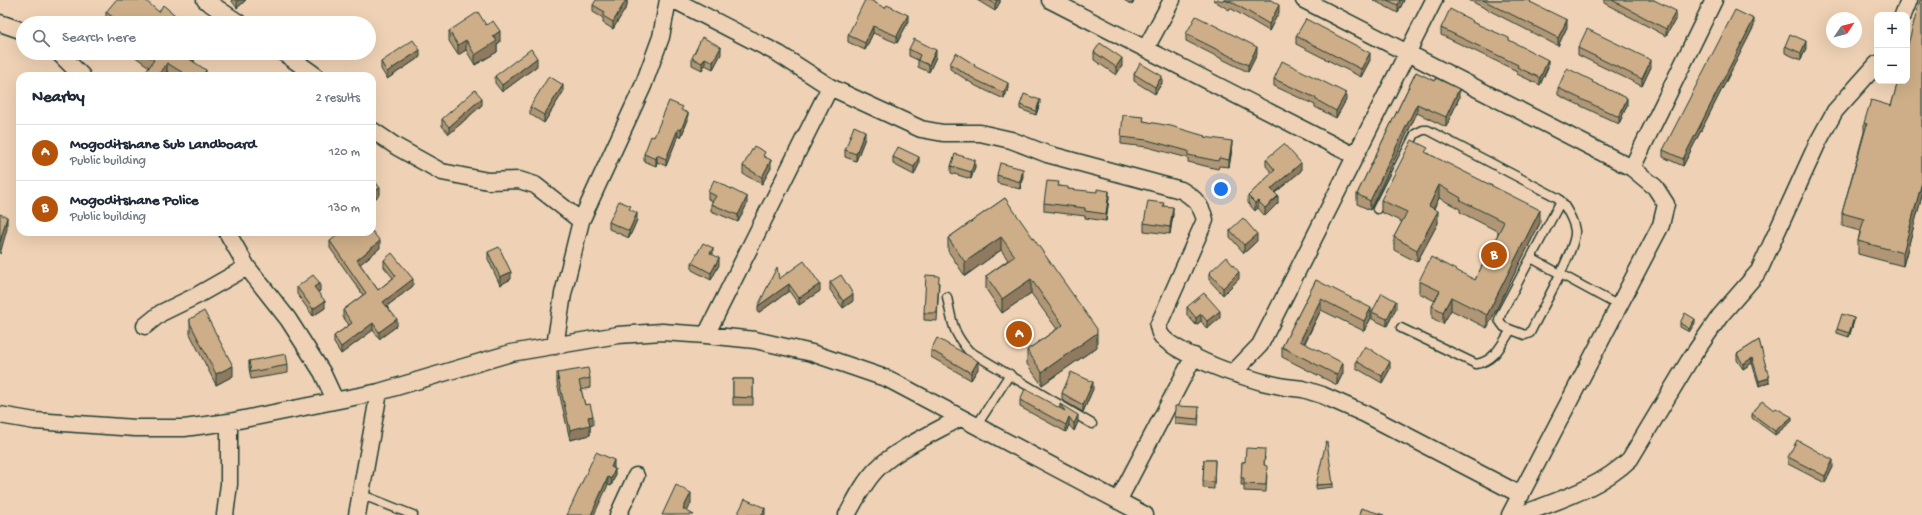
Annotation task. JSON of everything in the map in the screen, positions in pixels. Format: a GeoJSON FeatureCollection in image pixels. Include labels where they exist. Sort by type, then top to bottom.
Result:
{"type":"FeatureCollection","features":[{"type":"Feature","properties":{"kind":"street"},"geometry":{"type":"LineString","coordinates":[[205,0],[229,16]]}},
{"type":"Feature","properties":{"kind":"street"},"geometry":{"type":"LineString","coordinates":[[555,346],[563,294],[581,221],[643,86],[661,37],[668,0]]}},
{"type":"Feature","properties":{"kind":"street"},"geometry":{"type":"LineString","coordinates":[[674,0],[780,54],[830,87],[921,129],[944,133],[980,133],[1011,140],[1047,154],[1181,190],[1193,197],[1202,208],[1205,220],[1158,326],[1160,335],[1168,343],[1215,368],[1285,388],[1303,389],[1322,395],[1365,414],[1521,495]]}},
{"type":"Feature","properties":{"kind":"street"},"geometry":{"type":"LineString","coordinates":[[1050,0],[1355,156]]}},
{"type":"Feature","properties":{"kind":"street"},"geometry":{"type":"LineString","coordinates":[[1146,48],[1172,0]]}},
{"type":"Feature","properties":{"kind":"street"},"geometry":{"type":"LineString","coordinates":[[1304,0],[1632,168],[1655,187],[1666,204],[1661,225],[1510,515]]}},
{"type":"Feature","properties":{"kind":"street"},"geometry":{"type":"LineString","coordinates":[[1233,373],[1260,345],[1434,0]]}},
{"type":"Feature","properties":{"kind":"street"},"geometry":{"type":"LineString","coordinates":[[1632,168],[1714,0]]}},
{"type":"Feature","properties":{"kind":"street"},"geometry":{"type":"LineString","coordinates":[[1904,12],[1909,0]]}},
{"type":"Feature","properties":{"kind":"street"},"geometry":{"type":"LineString","coordinates":[[0,23],[16,29]]}},
{"type":"Feature","properties":{"kind":"street"},"geometry":{"type":"LineString","coordinates":[[66,60],[78,72]]}},
{"type":"Feature","properties":{"kind":"street"},"geometry":{"type":"LineString","coordinates":[[294,60],[310,72]]}},
{"type":"Feature","properties":{"kind":"street"},"geometry":{"type":"LineString","coordinates":[[1520,515],[1567,497],[1604,480],[1630,458],[1689,361],[1716,322],[1759,271],[1818,142],[1835,111],[1874,67]]}},
{"type":"Feature","properties":{"kind":"street"},"geometry":{"type":"LineString","coordinates":[[706,335],[830,87]]}},
{"type":"Feature","properties":{"kind":"street"},"geometry":{"type":"LineString","coordinates":[[376,133],[397,147],[442,172],[488,181],[519,180],[535,185],[581,221]]}},
{"type":"Feature","properties":{"kind":"street"},"geometry":{"type":"LineString","coordinates":[[229,236],[247,267],[288,319],[322,372],[335,400]]}},
{"type":"Feature","properties":{"kind":"street"},"geometry":{"type":"LineString","coordinates":[[146,326],[161,313],[196,296],[247,267]]}},
{"type":"Feature","properties":{"kind":"street"},"geometry":{"type":"LineString","coordinates":[[0,415],[35,421],[135,428],[184,428],[229,422],[379,392],[511,353],[618,335],[662,332],[706,335],[755,340],[812,353],[888,379],[1145,515]]}},
{"type":"Feature","properties":{"kind":"street"},"geometry":{"type":"LineString","coordinates":[[1118,501],[1194,356]]}},
{"type":"Feature","properties":{"kind":"street"},"geometry":{"type":"LineString","coordinates":[[356,515],[379,392]]}},
{"type":"Feature","properties":{"kind":"street"},"geometry":{"type":"LineString","coordinates":[[847,515],[860,491],[878,469],[894,456],[960,418]]}},
{"type":"Feature","properties":{"kind":"street"},"geometry":{"type":"LineString","coordinates":[[225,515],[229,484],[229,422]]}},
{"type":"Feature","properties":{"kind":"street"},"geometry":{"type":"LineString","coordinates":[[618,515],[636,476]]}},
{"type":"Feature","properties":{"kind":"lane"},"geometry":{"type":"LineString","coordinates":[[1377,209],[1415,134],[1423,130],[1428,130],[1555,196],[1561,201],[1575,231],[1575,238],[1560,274],[1530,333],[1522,335],[1501,324],[1499,320],[1500,314],[1561,201]]}},
{"type":"Feature","properties":{"kind":"lane"},"geometry":{"type":"LineString","coordinates":[[1531,258],[1619,306]]}},
{"type":"Feature","properties":{"kind":"lane"},"geometry":{"type":"LineString","coordinates":[[947,297],[953,328],[960,341],[969,351],[1092,424]]}},
{"type":"Feature","properties":{"kind":"lane"},"geometry":{"type":"LineString","coordinates":[[1401,328],[1476,364],[1488,361],[1493,357],[1511,330]]}},
{"type":"Feature","properties":{"kind":"lane"},"geometry":{"type":"LineString","coordinates":[[977,426],[1010,374]]}},
{"type":"Feature","properties":{"kind":"lane"},"geometry":{"type":"LineString","coordinates":[[360,494],[413,515]]}},
{"type":"Feature","properties":{"kind":"building"},"geometry":{"type":"Polygon","coordinates":[[[116,0],[145,0],[159,12],[163,5],[174,14],[173,16],[111,16],[106,12],[116,0]]]}},
{"type":"Feature","properties":{"kind":"building"},"geometry":{"type":"Polygon","coordinates":[[[596,0],[626,0],[613,22],[603,16],[605,12],[593,5],[596,0]]]}},
{"type":"Feature","properties":{"kind":"building"},"geometry":{"type":"Polygon","coordinates":[[[865,0],[870,0],[885,8],[887,5],[908,15],[897,36],[873,26],[865,43],[848,35],[865,0]]]}},
{"type":"Feature","properties":{"kind":"building"},"geometry":{"type":"Polygon","coordinates":[[[989,0],[997,0],[995,4],[989,0]]]}},
{"type":"Feature","properties":{"kind":"building"},"geometry":{"type":"Polygon","coordinates":[[[1225,0],[1271,0],[1279,5],[1269,24],[1230,1],[1225,0]]]}},
{"type":"Feature","properties":{"kind":"building"},"geometry":{"type":"Polygon","coordinates":[[[1387,0],[1400,0],[1398,5],[1387,0]]]}},
{"type":"Feature","properties":{"kind":"building"},"geometry":{"type":"Polygon","coordinates":[[[1483,0],[1528,0],[1567,20],[1558,38],[1483,0]]]}},
{"type":"Feature","properties":{"kind":"building"},"geometry":{"type":"Polygon","coordinates":[[[1612,0],[1654,0],[1676,11],[1666,29],[1612,0]]]}},
{"type":"Feature","properties":{"kind":"building"},"geometry":{"type":"Polygon","coordinates":[[[1920,0],[1922,0],[1922,182],[1903,253],[1858,241],[1864,219],[1842,213],[1867,124],[1864,123],[1871,100],[1891,106],[1897,84],[1910,84],[1910,37],[1920,0]]]}},
{"type":"Feature","properties":{"kind":"building"},"geometry":{"type":"Polygon","coordinates":[[[1450,9],[1473,21],[1472,22],[1509,38],[1509,40],[1548,60],[1540,78],[1517,67],[1518,65],[1441,28],[1450,9]]]}},
{"type":"Feature","properties":{"kind":"building"},"geometry":{"type":"Polygon","coordinates":[[[1735,10],[1754,19],[1683,159],[1663,150],[1735,10]]]}},
{"type":"Feature","properties":{"kind":"building"},"geometry":{"type":"Polygon","coordinates":[[[478,12],[486,25],[493,21],[500,31],[493,36],[497,41],[475,55],[466,40],[458,45],[449,31],[478,12]]]}},
{"type":"Feature","properties":{"kind":"building"},"geometry":{"type":"Polygon","coordinates":[[[1196,16],[1257,47],[1248,65],[1186,34],[1196,16]]]}},
{"type":"Feature","properties":{"kind":"building"},"geometry":{"type":"Polygon","coordinates":[[[1306,19],[1370,53],[1361,69],[1296,36],[1306,19]]]}},
{"type":"Feature","properties":{"kind":"building"},"geometry":{"type":"Polygon","coordinates":[[[1587,29],[1651,60],[1642,79],[1578,48],[1587,29]]]}},
{"type":"Feature","properties":{"kind":"building"},"geometry":{"type":"Polygon","coordinates":[[[1790,34],[1806,41],[1801,53],[1785,46],[1790,34]]]}},
{"type":"Feature","properties":{"kind":"building"},"geometry":{"type":"Polygon","coordinates":[[[702,37],[721,47],[713,62],[705,58],[702,63],[692,58],[702,37]]]}},
{"type":"Feature","properties":{"kind":"building"},"geometry":{"type":"Polygon","coordinates":[[[914,39],[936,50],[929,65],[918,60],[920,55],[909,49],[914,39]]]}},
{"type":"Feature","properties":{"kind":"building"},"geometry":{"type":"Polygon","coordinates":[[[413,40],[420,50],[387,72],[381,62],[413,40]]]}},
{"type":"Feature","properties":{"kind":"building"},"geometry":{"type":"Polygon","coordinates":[[[1100,43],[1122,58],[1116,67],[1094,52],[1100,43]]]}},
{"type":"Feature","properties":{"kind":"building"},"geometry":{"type":"Polygon","coordinates":[[[531,49],[537,58],[502,85],[495,76],[531,49]]]}},
{"type":"Feature","properties":{"kind":"building"},"geometry":{"type":"Polygon","coordinates":[[[956,53],[975,65],[974,66],[1008,83],[1004,93],[976,80],[950,64],[956,53]]]}},
{"type":"Feature","properties":{"kind":"building"},"geometry":{"type":"Polygon","coordinates":[[[154,60],[191,60],[206,70],[205,72],[182,72],[167,63],[161,72],[146,72],[154,60]]]}},
{"type":"Feature","properties":{"kind":"building"},"geometry":{"type":"Polygon","coordinates":[[[1282,61],[1346,93],[1336,111],[1315,99],[1316,98],[1274,79],[1282,61]]]}},
{"type":"Feature","properties":{"kind":"building"},"geometry":{"type":"Polygon","coordinates":[[[1140,63],[1162,76],[1155,87],[1134,74],[1140,63]]]}},
{"type":"Feature","properties":{"kind":"building"},"geometry":{"type":"Polygon","coordinates":[[[1567,68],[1593,81],[1592,82],[1627,98],[1619,117],[1558,88],[1567,68]]]}},
{"type":"Feature","properties":{"kind":"building"},"geometry":{"type":"Polygon","coordinates":[[[1416,72],[1435,81],[1436,78],[1459,89],[1446,117],[1417,104],[1370,201],[1357,194],[1416,72]]]}},
{"type":"Feature","properties":{"kind":"building"},"geometry":{"type":"Polygon","coordinates":[[[549,76],[563,85],[544,115],[530,107],[549,76]]]}},
{"type":"Feature","properties":{"kind":"building"},"geometry":{"type":"Polygon","coordinates":[[[475,90],[482,98],[449,127],[442,119],[475,90]]]}},
{"type":"Feature","properties":{"kind":"building"},"geometry":{"type":"Polygon","coordinates":[[[1024,94],[1040,100],[1036,111],[1020,105],[1024,94]]]}},
{"type":"Feature","properties":{"kind":"building"},"geometry":{"type":"Polygon","coordinates":[[[669,101],[683,107],[681,110],[688,113],[681,130],[678,129],[666,159],[657,155],[656,159],[644,154],[651,136],[654,137],[669,101]]]}},
{"type":"Feature","properties":{"kind":"building"},"geometry":{"type":"Polygon","coordinates":[[[1123,115],[1144,117],[1143,121],[1171,126],[1205,136],[1204,137],[1232,141],[1229,160],[1219,158],[1218,161],[1188,155],[1188,151],[1147,140],[1121,137],[1123,115]]]}},
{"type":"Feature","properties":{"kind":"building"},"geometry":{"type":"Polygon","coordinates":[[[854,126],[865,131],[856,154],[845,150],[854,126]]]}},
{"type":"Feature","properties":{"kind":"building"},"geometry":{"type":"Polygon","coordinates":[[[1412,140],[1428,148],[1425,152],[1540,210],[1487,315],[1451,297],[1443,312],[1432,306],[1440,291],[1419,281],[1431,257],[1475,280],[1504,222],[1460,200],[1461,198],[1439,185],[1429,206],[1438,211],[1417,250],[1394,237],[1407,212],[1381,200],[1412,140]]]}},
{"type":"Feature","properties":{"kind":"building"},"geometry":{"type":"Polygon","coordinates":[[[1284,144],[1301,163],[1271,189],[1278,196],[1265,208],[1258,201],[1255,203],[1248,196],[1275,170],[1266,159],[1284,144]]]}},
{"type":"Feature","properties":{"kind":"building"},"geometry":{"type":"Polygon","coordinates":[[[754,146],[765,152],[763,156],[771,160],[762,177],[743,166],[754,146]]]}},
{"type":"Feature","properties":{"kind":"building"},"geometry":{"type":"Polygon","coordinates":[[[898,147],[919,157],[914,167],[893,157],[898,147]]]}},
{"type":"Feature","properties":{"kind":"building"},"geometry":{"type":"Polygon","coordinates":[[[955,154],[975,160],[971,172],[951,166],[955,154]]]}},
{"type":"Feature","properties":{"kind":"building"},"geometry":{"type":"Polygon","coordinates":[[[1000,163],[1023,169],[1020,182],[997,175],[1000,163]]]}},
{"type":"Feature","properties":{"kind":"building"},"geometry":{"type":"Polygon","coordinates":[[[714,180],[747,197],[738,215],[711,204],[716,196],[708,192],[714,180]]]}},
{"type":"Feature","properties":{"kind":"building"},"geometry":{"type":"Polygon","coordinates":[[[1047,181],[1059,182],[1058,186],[1068,187],[1068,189],[1097,192],[1097,189],[1109,191],[1106,214],[1085,211],[1085,208],[1044,203],[1047,181]]]}},
{"type":"Feature","properties":{"kind":"building"},"geometry":{"type":"Polygon","coordinates":[[[376,182],[380,188],[376,190],[376,182]]]}},
{"type":"Feature","properties":{"kind":"building"},"geometry":{"type":"Polygon","coordinates":[[[1005,198],[1097,329],[1097,333],[1042,372],[1027,350],[1063,325],[1031,279],[1002,299],[986,276],[1015,256],[1001,237],[965,262],[948,238],[1005,198]]]}},
{"type":"Feature","properties":{"kind":"building"},"geometry":{"type":"Polygon","coordinates":[[[619,201],[631,206],[629,209],[637,213],[629,231],[609,222],[619,201]]]}},
{"type":"Feature","properties":{"kind":"building"},"geometry":{"type":"Polygon","coordinates":[[[1148,201],[1164,203],[1163,206],[1173,207],[1170,227],[1144,223],[1148,201]]]}},
{"type":"Feature","properties":{"kind":"building"},"geometry":{"type":"Polygon","coordinates":[[[0,214],[7,217],[0,242],[0,214]]]}},
{"type":"Feature","properties":{"kind":"building"},"geometry":{"type":"Polygon","coordinates":[[[1243,218],[1257,234],[1244,245],[1230,230],[1243,218]]]}},
{"type":"Feature","properties":{"kind":"building"},"geometry":{"type":"Polygon","coordinates":[[[337,236],[376,236],[380,241],[357,260],[378,290],[396,276],[384,260],[392,253],[413,279],[383,302],[397,319],[379,332],[373,323],[341,347],[334,336],[352,323],[343,310],[366,293],[330,241],[337,236]]]}},
{"type":"Feature","properties":{"kind":"building"},"geometry":{"type":"Polygon","coordinates":[[[703,243],[713,248],[710,253],[719,258],[711,273],[692,263],[703,243]]]}},
{"type":"Feature","properties":{"kind":"building"},"geometry":{"type":"Polygon","coordinates":[[[499,247],[511,272],[500,277],[488,252],[499,247]]]}},
{"type":"Feature","properties":{"kind":"building"},"geometry":{"type":"Polygon","coordinates":[[[1226,257],[1239,272],[1223,288],[1209,273],[1226,257]]]}},
{"type":"Feature","properties":{"kind":"building"},"geometry":{"type":"Polygon","coordinates":[[[804,261],[820,284],[799,298],[789,284],[758,306],[777,267],[779,279],[804,261]]]}},
{"type":"Feature","properties":{"kind":"building"},"geometry":{"type":"Polygon","coordinates":[[[313,275],[320,283],[314,287],[325,301],[313,309],[297,287],[313,275]]]}},
{"type":"Feature","properties":{"kind":"building"},"geometry":{"type":"Polygon","coordinates":[[[841,275],[853,294],[843,301],[830,282],[841,275]]]}},
{"type":"Feature","properties":{"kind":"building"},"geometry":{"type":"Polygon","coordinates":[[[926,275],[939,276],[937,313],[924,313],[926,275]]]}},
{"type":"Feature","properties":{"kind":"building"},"geometry":{"type":"Polygon","coordinates":[[[1316,280],[1371,308],[1364,321],[1321,299],[1300,341],[1343,363],[1337,375],[1282,347],[1316,280]]]}},
{"type":"Feature","properties":{"kind":"building"},"geometry":{"type":"Polygon","coordinates":[[[1204,293],[1220,311],[1207,321],[1201,314],[1196,318],[1187,307],[1204,293]]]}},
{"type":"Feature","properties":{"kind":"building"},"geometry":{"type":"Polygon","coordinates":[[[1382,293],[1396,301],[1387,319],[1372,312],[1382,293]]]}},
{"type":"Feature","properties":{"kind":"building"},"geometry":{"type":"Polygon","coordinates":[[[204,311],[233,366],[216,374],[190,323],[190,319],[204,311]]]}},
{"type":"Feature","properties":{"kind":"building"},"geometry":{"type":"Polygon","coordinates":[[[1685,313],[1695,319],[1689,329],[1680,323],[1685,313]]]}},
{"type":"Feature","properties":{"kind":"building"},"geometry":{"type":"Polygon","coordinates":[[[1842,314],[1854,318],[1849,333],[1837,329],[1842,314]]]}},
{"type":"Feature","properties":{"kind":"building"},"geometry":{"type":"Polygon","coordinates":[[[937,338],[978,361],[971,373],[931,350],[937,338]]]}},
{"type":"Feature","properties":{"kind":"building"},"geometry":{"type":"Polygon","coordinates":[[[1759,340],[1769,378],[1759,381],[1752,358],[1743,364],[1737,354],[1759,340]]]}},
{"type":"Feature","properties":{"kind":"building"},"geometry":{"type":"Polygon","coordinates":[[[1365,346],[1390,362],[1382,376],[1356,361],[1365,346]]]}},
{"type":"Feature","properties":{"kind":"building"},"geometry":{"type":"Polygon","coordinates":[[[286,354],[288,365],[251,372],[249,361],[286,354]]]}},
{"type":"Feature","properties":{"kind":"building"},"geometry":{"type":"Polygon","coordinates":[[[588,368],[590,378],[579,381],[585,405],[590,404],[593,416],[588,417],[590,425],[570,430],[557,373],[588,368]]]}},
{"type":"Feature","properties":{"kind":"building"},"geometry":{"type":"Polygon","coordinates":[[[1071,372],[1093,382],[1083,405],[1062,393],[1071,372]]]}},
{"type":"Feature","properties":{"kind":"building"},"geometry":{"type":"Polygon","coordinates":[[[733,379],[753,379],[753,398],[733,397],[733,379]]]}},
{"type":"Feature","properties":{"kind":"building"},"geometry":{"type":"Polygon","coordinates":[[[1025,389],[1065,411],[1060,404],[1078,415],[1074,424],[1069,417],[1066,425],[1020,400],[1025,389]]]}},
{"type":"Feature","properties":{"kind":"building"},"geometry":{"type":"Polygon","coordinates":[[[1762,401],[1774,410],[1776,408],[1792,417],[1775,431],[1752,414],[1762,401]]]}},
{"type":"Feature","properties":{"kind":"building"},"geometry":{"type":"Polygon","coordinates":[[[1175,406],[1199,407],[1198,419],[1175,417],[1175,406]]]}},
{"type":"Feature","properties":{"kind":"building"},"geometry":{"type":"Polygon","coordinates":[[[1797,440],[1833,460],[1825,476],[1788,457],[1797,440]]]}},
{"type":"Feature","properties":{"kind":"building"},"geometry":{"type":"Polygon","coordinates":[[[1326,442],[1333,484],[1316,485],[1326,442]]]}},
{"type":"Feature","properties":{"kind":"building"},"geometry":{"type":"Polygon","coordinates":[[[1246,448],[1265,449],[1264,465],[1267,466],[1266,485],[1244,484],[1244,478],[1241,478],[1242,462],[1245,462],[1246,448]]]}},
{"type":"Feature","properties":{"kind":"building"},"geometry":{"type":"Polygon","coordinates":[[[596,452],[614,460],[611,467],[615,469],[611,479],[608,477],[591,515],[567,515],[596,452]]]}},
{"type":"Feature","properties":{"kind":"building"},"geometry":{"type":"Polygon","coordinates":[[[1204,460],[1215,460],[1214,482],[1203,481],[1204,460]]]}},
{"type":"Feature","properties":{"kind":"building"},"geometry":{"type":"Polygon","coordinates":[[[676,485],[691,493],[683,509],[694,515],[662,515],[676,485]]]}},
{"type":"Feature","properties":{"kind":"building"},"geometry":{"type":"Polygon","coordinates":[[[745,499],[765,508],[762,515],[737,515],[745,499]]]}},
{"type":"Feature","properties":{"kind":"building"},"geometry":{"type":"Polygon","coordinates":[[[1361,508],[1384,515],[1359,515],[1361,508]]]}},
{"type":"Feature","properties":{"kind":"place","name":"Mogoditshane Police"},"geometry":{"type":"Point","coordinates":[1494,255]}},
{"type":"Feature","properties":{"kind":"place","name":"Mogoditshane Sub Landboard"},"geometry":{"type":"Point","coordinates":[1019,334]}}]}
